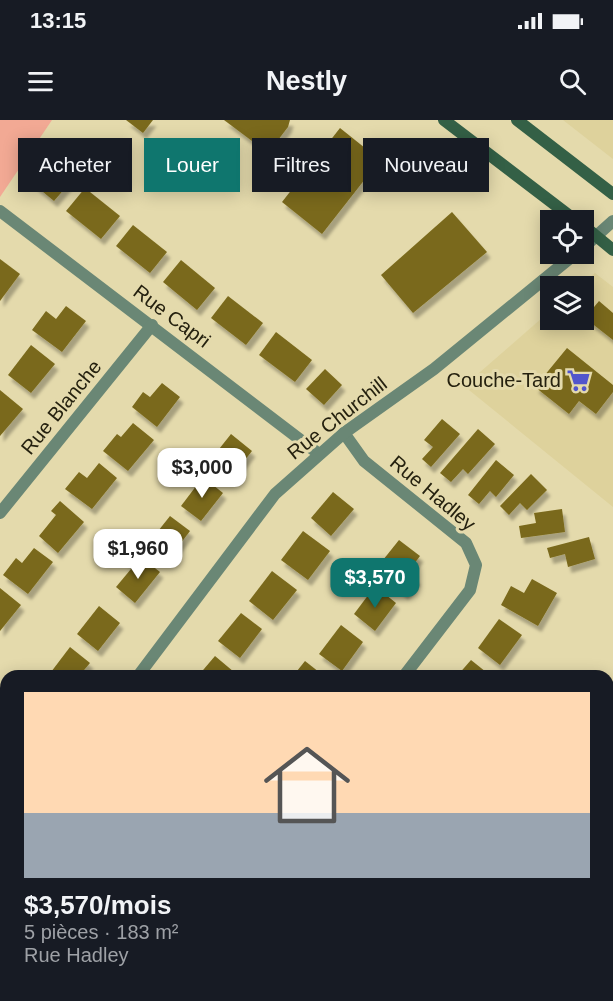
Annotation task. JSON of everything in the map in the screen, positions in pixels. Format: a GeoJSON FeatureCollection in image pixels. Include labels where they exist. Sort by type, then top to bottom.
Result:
{"type":"FeatureCollection","features":[{"type":"Feature","properties":{"kind":"main road"},"geometry":{"type":"LineString","coordinates":[[444,120],[562,210]]}},
{"type":"Feature","properties":{"kind":"main road"},"geometry":{"type":"LineString","coordinates":[[518,120],[613,194]]}},
{"type":"Feature","properties":{"kind":"main road"},"geometry":{"type":"LineString","coordinates":[[594,234],[613,250]]}},
{"type":"Feature","properties":{"kind":"street","name":"Rue Capri"},"geometry":{"type":"LineString","coordinates":[[0,212],[152,325],[318,454]]}},
{"type":"Feature","properties":{"kind":"street"},"geometry":{"type":"LineString","coordinates":[[594,239],[613,221]]}},
{"type":"Feature","properties":{"kind":"street","name":"Rue Churchill"},"geometry":{"type":"LineString","coordinates":[[143,670],[275,494],[344,433],[434,369],[564,264]]}},
{"type":"Feature","properties":{"kind":"street","name":"Rue Blanche"},"geometry":{"type":"LineString","coordinates":[[0,513],[152,325]]}},
{"type":"Feature","properties":{"kind":"street","name":"Rue Hadley"},"geometry":{"type":"LineString","coordinates":[[344,433],[364,461],[466,543],[476,565],[470,590],[409,670]]}},
{"type":"Feature","properties":{"kind":"shaded area"},"geometry":{"type":"Polygon","coordinates":[[[0,120],[52,120],[40,138],[18,138],[18,170],[0,197],[0,120]]]}},
{"type":"Feature","properties":{"kind":"shaded area"},"geometry":{"type":"Polygon","coordinates":[[[563,120],[613,120],[613,159],[563,120]]]}},
{"type":"Feature","properties":{"kind":"shaded area"},"geometry":{"type":"Polygon","coordinates":[[[595,273],[613,287],[613,507],[464,386],[540,320],[540,330],[594,330],[594,276],[591,276],[595,273]]]}},
{"type":"Feature","properties":{"kind":"building"},"geometry":{"type":"Polygon","coordinates":[[[126,120],[153,120],[143,133],[126,120]]]}},
{"type":"Feature","properties":{"kind":"building"},"geometry":{"type":"Polygon","coordinates":[[[224,120],[290,120],[280,138],[252,138],[252,141],[224,120]]]}},
{"type":"Feature","properties":{"kind":"building"},"geometry":{"type":"Polygon","coordinates":[[[340,128],[363,146],[363,182],[322,234],[282,202],[290,192],[351,192],[351,138],[332,138],[340,128]]]}},
{"type":"Feature","properties":{"kind":"building"},"geometry":{"type":"Polygon","coordinates":[[[43,192],[62,192],[54,201],[43,192]]]}},
{"type":"Feature","properties":{"kind":"building"},"geometry":{"type":"Polygon","coordinates":[[[82,192],[90,192],[120,216],[101,239],[66,211],[82,192]]]}},
{"type":"Feature","properties":{"kind":"building"},"geometry":{"type":"Polygon","coordinates":[[[452,212],[487,252],[413,313],[381,275],[452,212]]]}},
{"type":"Feature","properties":{"kind":"building"},"geometry":{"type":"Polygon","coordinates":[[[133,225],[167,252],[150,273],[116,246],[133,225]]]}},
{"type":"Feature","properties":{"kind":"building"},"geometry":{"type":"Polygon","coordinates":[[[0,259],[20,274],[0,301],[0,259]]]}},
{"type":"Feature","properties":{"kind":"building"},"geometry":{"type":"Polygon","coordinates":[[[181,260],[215,288],[197,310],[163,282],[181,260]]]}},
{"type":"Feature","properties":{"kind":"building"},"geometry":{"type":"Polygon","coordinates":[[[228,296],[263,323],[246,345],[211,318],[228,296]]]}},
{"type":"Feature","properties":{"kind":"building"},"geometry":{"type":"Polygon","coordinates":[[[599,301],[613,313],[613,340],[594,325],[594,307],[599,301]]]}},
{"type":"Feature","properties":{"kind":"building"},"geometry":{"type":"Polygon","coordinates":[[[66,306],[86,321],[62,352],[32,330],[46,311],[56,319],[66,306]]]}},
{"type":"Feature","properties":{"kind":"building"},"geometry":{"type":"Polygon","coordinates":[[[276,332],[312,360],[295,382],[259,355],[276,332]]]}},
{"type":"Feature","properties":{"kind":"building"},"geometry":{"type":"Polygon","coordinates":[[[31,345],[55,364],[31,393],[8,375],[31,345]]]}},
{"type":"Feature","properties":{"kind":"building"},"geometry":{"type":"Polygon","coordinates":[[[567,348],[613,385],[613,392],[596,414],[579,401],[569,414],[535,387],[567,348]]]}},
{"type":"Feature","properties":{"kind":"building"},"geometry":{"type":"Polygon","coordinates":[[[325,369],[342,385],[324,405],[306,389],[325,369]]]}},
{"type":"Feature","properties":{"kind":"building"},"geometry":{"type":"Polygon","coordinates":[[[162,383],[180,397],[157,427],[132,407],[143,392],[150,397],[162,383]]]}},
{"type":"Feature","properties":{"kind":"building"},"geometry":{"type":"Polygon","coordinates":[[[0,390],[23,409],[0,436],[0,390]]]}},
{"type":"Feature","properties":{"kind":"building"},"geometry":{"type":"Polygon","coordinates":[[[442,419],[460,434],[431,467],[422,459],[433,447],[424,440],[442,419]]]}},
{"type":"Feature","properties":{"kind":"building"},"geometry":{"type":"Polygon","coordinates":[[[133,423],[154,440],[128,471],[103,451],[117,434],[121,437],[133,423]]]}},
{"type":"Feature","properties":{"kind":"building"},"geometry":{"type":"Polygon","coordinates":[[[478,429],[495,444],[468,474],[463,469],[451,482],[440,473],[478,429]]]}},
{"type":"Feature","properties":{"kind":"building"},"geometry":{"type":"Polygon","coordinates":[[[231,434],[252,451],[229,480],[208,463],[231,434]]]}},
{"type":"Feature","properties":{"kind":"building"},"geometry":{"type":"Polygon","coordinates":[[[496,460],[514,475],[496,497],[490,491],[479,504],[468,495],[496,460]]]}},
{"type":"Feature","properties":{"kind":"building"},"geometry":{"type":"Polygon","coordinates":[[[99,463],[117,478],[92,509],[65,489],[79,472],[87,478],[99,463]]]}},
{"type":"Feature","properties":{"kind":"building"},"geometry":{"type":"Polygon","coordinates":[[[531,474],[547,490],[527,510],[520,503],[509,515],[500,506],[531,474]]]}},
{"type":"Feature","properties":{"kind":"building"},"geometry":{"type":"Polygon","coordinates":[[[203,477],[223,493],[201,521],[181,506],[203,477]]]}},
{"type":"Feature","properties":{"kind":"building"},"geometry":{"type":"Polygon","coordinates":[[[333,492],[354,509],[331,536],[311,518],[333,492]]]}},
{"type":"Feature","properties":{"kind":"building"},"geometry":{"type":"Polygon","coordinates":[[[60,501],[84,522],[58,553],[39,536],[56,515],[51,511],[60,501]]]}},
{"type":"Feature","properties":{"kind":"building"},"geometry":{"type":"Polygon","coordinates":[[[562,509],[565,532],[521,538],[519,526],[536,523],[534,513],[562,509]]]}},
{"type":"Feature","properties":{"kind":"building"},"geometry":{"type":"Polygon","coordinates":[[[170,516],[190,531],[168,560],[147,545],[170,516]]]}},
{"type":"Feature","properties":{"kind":"building"},"geometry":{"type":"Polygon","coordinates":[[[303,531],[330,551],[308,580],[281,560],[303,531]]]}},
{"type":"Feature","properties":{"kind":"building"},"geometry":{"type":"Polygon","coordinates":[[[589,537],[595,559],[568,567],[565,554],[550,558],[547,548],[589,537]]]}},
{"type":"Feature","properties":{"kind":"building"},"geometry":{"type":"Polygon","coordinates":[[[399,540],[420,556],[408,572],[417,579],[405,594],[375,570],[399,540]]]}},
{"type":"Feature","properties":{"kind":"building"},"geometry":{"type":"Polygon","coordinates":[[[34,548],[53,562],[28,594],[3,575],[16,558],[22,563],[34,548]]]}},
{"type":"Feature","properties":{"kind":"building"},"geometry":{"type":"Polygon","coordinates":[[[141,557],[160,572],[135,603],[116,587],[141,557]]]}},
{"type":"Feature","properties":{"kind":"building"},"geometry":{"type":"Polygon","coordinates":[[[272,571],[297,590],[273,620],[249,601],[272,571]]]}},
{"type":"Feature","properties":{"kind":"building"},"geometry":{"type":"Polygon","coordinates":[[[532,579],[557,593],[538,626],[501,605],[511,586],[524,593],[532,579]]]}},
{"type":"Feature","properties":{"kind":"building"},"geometry":{"type":"Polygon","coordinates":[[[375,586],[396,603],[375,631],[354,614],[375,586]]]}},
{"type":"Feature","properties":{"kind":"building"},"geometry":{"type":"Polygon","coordinates":[[[0,588],[21,605],[0,631],[0,588]]]}},
{"type":"Feature","properties":{"kind":"building"},"geometry":{"type":"Polygon","coordinates":[[[99,606],[120,623],[98,651],[77,634],[99,606]]]}},
{"type":"Feature","properties":{"kind":"building"},"geometry":{"type":"Polygon","coordinates":[[[241,613],[262,629],[240,658],[218,641],[241,613]]]}},
{"type":"Feature","properties":{"kind":"building"},"geometry":{"type":"Polygon","coordinates":[[[499,619],[522,635],[500,665],[478,648],[499,619]]]}},
{"type":"Feature","properties":{"kind":"building"},"geometry":{"type":"Polygon","coordinates":[[[341,625],[363,642],[343,670],[319,654],[341,625]]]}},
{"type":"Feature","properties":{"kind":"building"},"geometry":{"type":"Polygon","coordinates":[[[70,647],[90,663],[84,670],[53,670],[70,647]]]}},
{"type":"Feature","properties":{"kind":"building"},"geometry":{"type":"Polygon","coordinates":[[[215,656],[232,670],[203,670],[215,656]]]}},
{"type":"Feature","properties":{"kind":"building"},"geometry":{"type":"Polygon","coordinates":[[[471,660],[484,670],[462,670],[471,660]]]}},
{"type":"Feature","properties":{"kind":"building"},"geometry":{"type":"Polygon","coordinates":[[[305,661],[316,670],[298,670],[305,661]]]}},
{"type":"Feature","properties":{"kind":"place","name":"Couche-Tard"},"geometry":{"type":"Point","coordinates":[579,380]}}]}
